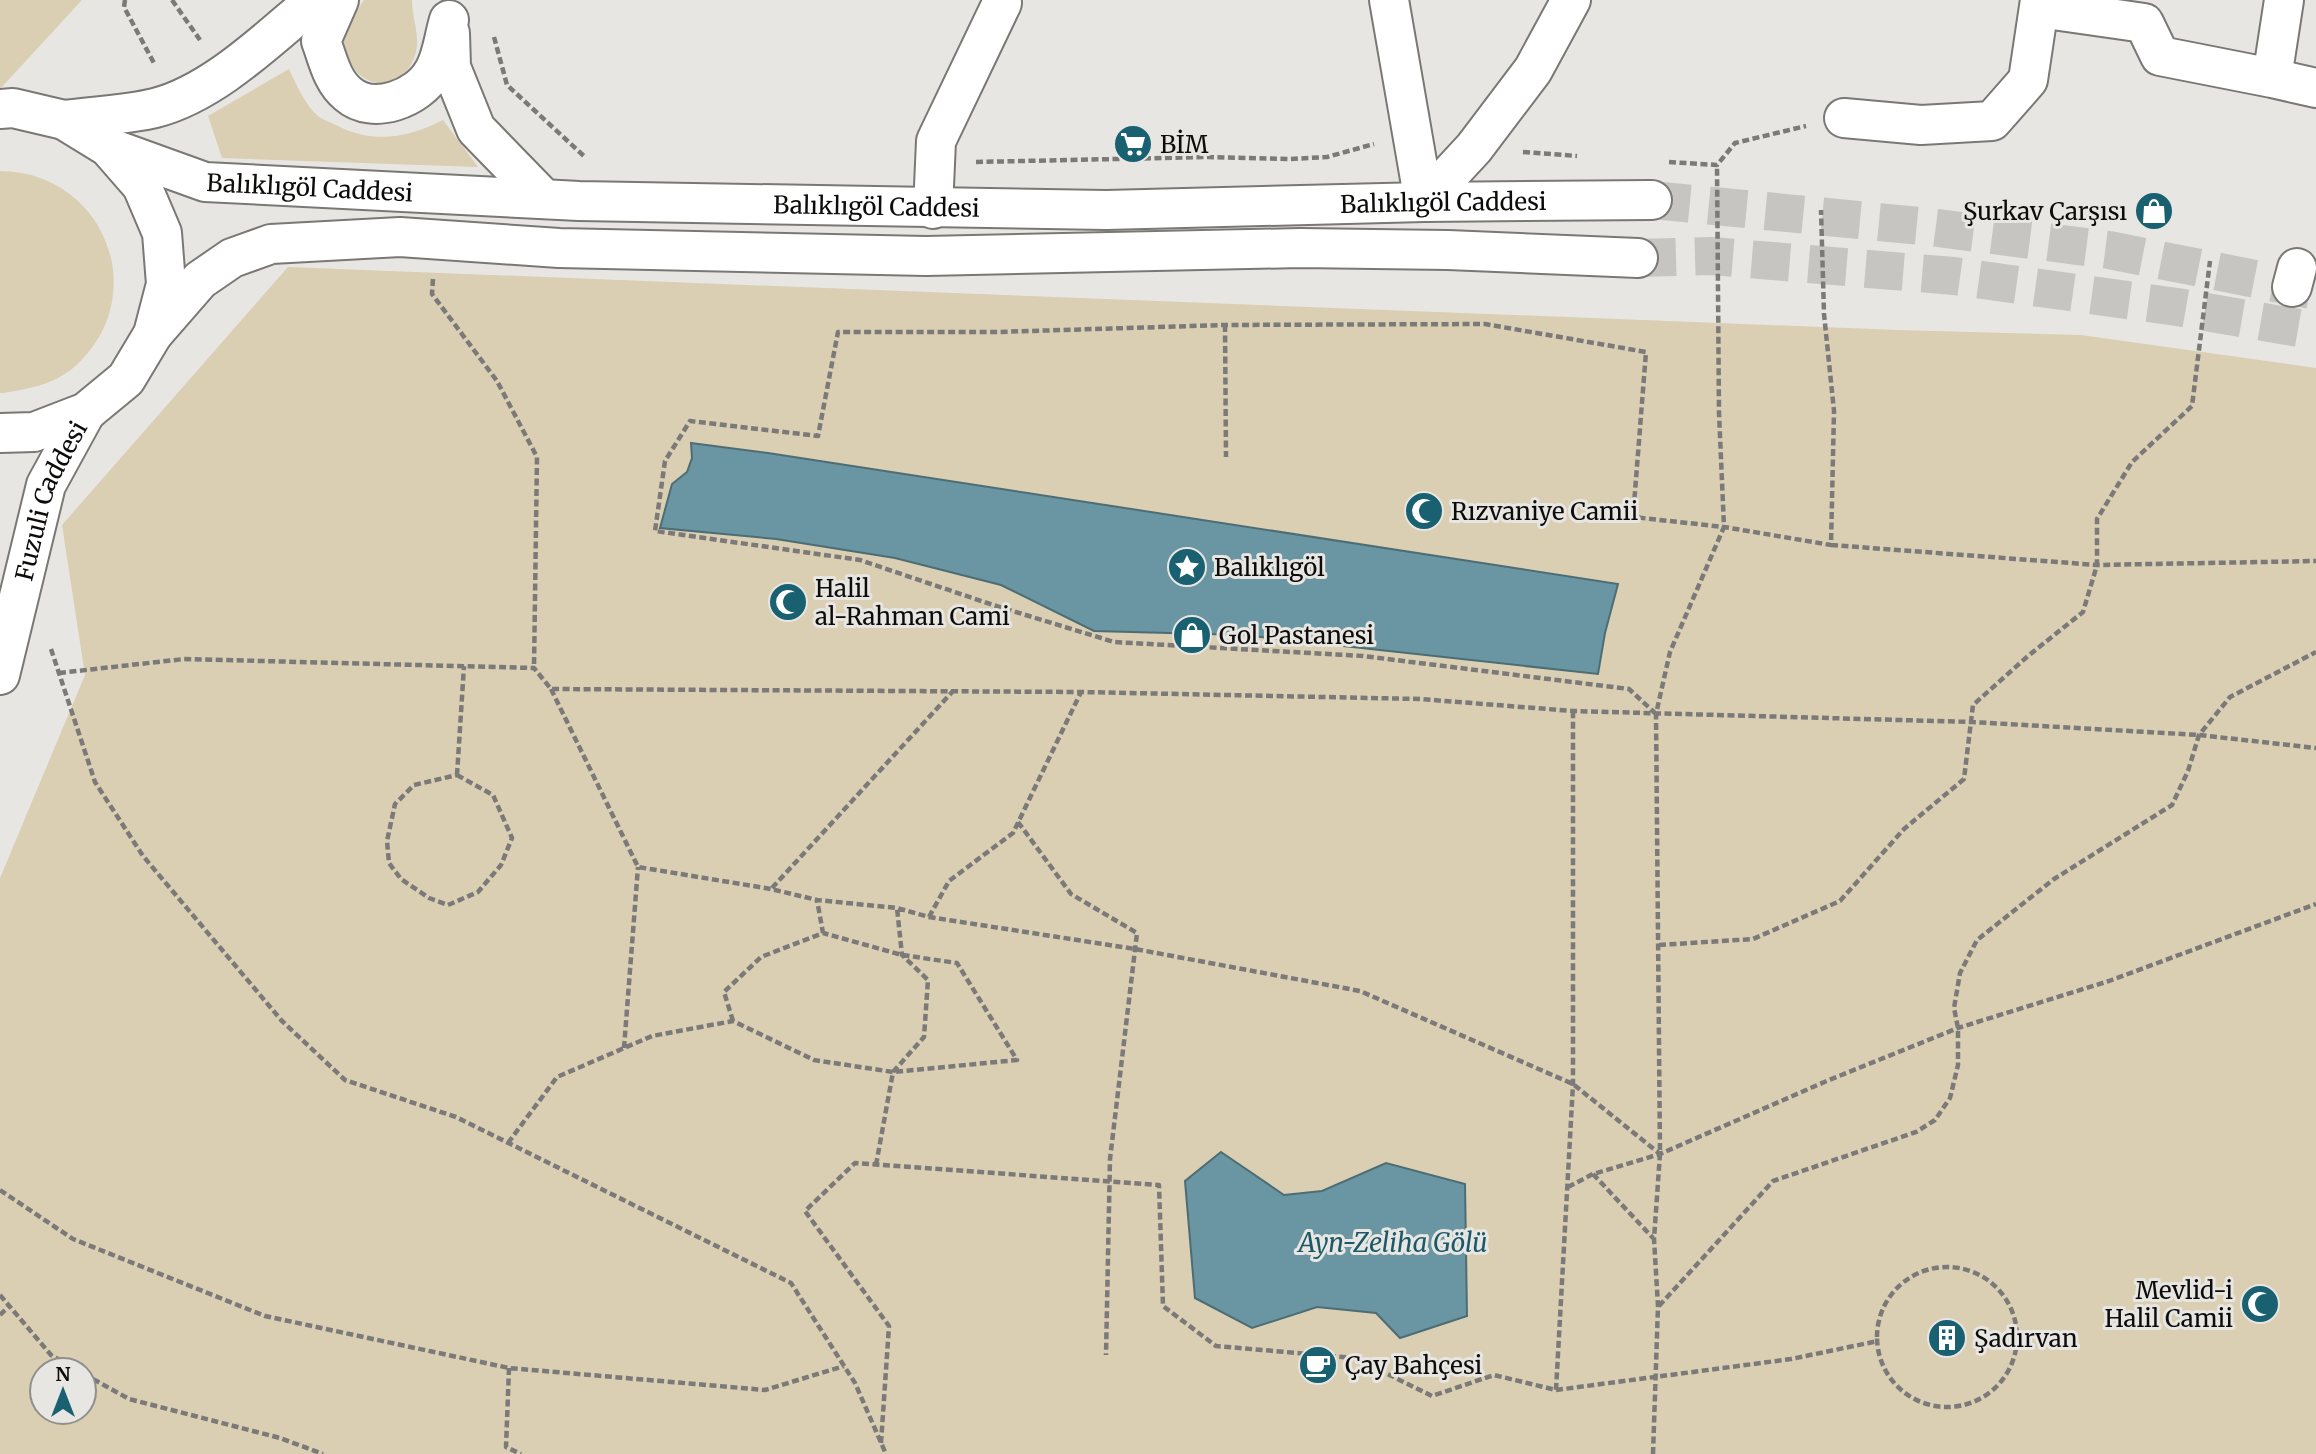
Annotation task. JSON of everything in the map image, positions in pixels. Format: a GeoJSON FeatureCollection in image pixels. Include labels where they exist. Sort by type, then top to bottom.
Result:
{"type":"FeatureCollection","features":[{"type":"Feature","properties":{"kind":"main road"},"geometry":{"type":"LineString","coordinates":[[64,120],[155,108],[174,101],[224,75],[314,0]]}},
{"type":"Feature","properties":{"kind":"main road"},"geometry":{"type":"LineString","coordinates":[[339,0],[321,41],[334,78],[349,96],[368,103],[398,102],[419,90],[434,72],[449,10]]}},
{"type":"Feature","properties":{"kind":"main road"},"geometry":{"type":"LineString","coordinates":[[1389,0],[1424,202]]}},
{"type":"Feature","properties":{"kind":"main road"},"geometry":{"type":"LineString","coordinates":[[1424,202],[1474,148],[1533,71],[1571,0]]}},
{"type":"Feature","properties":{"kind":"main road"},"geometry":{"type":"LineString","coordinates":[[2272,78],[2284,0]]}},
{"type":"Feature","properties":{"kind":"main road"},"geometry":{"type":"LineString","coordinates":[[933,209],[936,141],[1002,4]]}},
{"type":"Feature","properties":{"kind":"main road"},"geometry":{"type":"LineString","coordinates":[[1844,118],[1921,125],[1992,121],[2028,80],[2040,4],[2144,23],[2160,56],[2316,88]]}},
{"type":"Feature","properties":{"kind":"main road"},"geometry":{"type":"LineString","coordinates":[[449,10],[451,67],[476,129],[543,198]]}},
{"type":"Feature","properties":{"kind":"main road"},"geometry":{"type":"LineString","coordinates":[[0,109],[13,107],[64,120],[108,147],[142,186],[162,233],[166,284],[153,334],[126,379],[86,412],[34,432],[0,433]]}},
{"type":"Feature","properties":{"kind":"main road","name":"Balıklıgöl Caddesi"},"geometry":{"type":"LineString","coordinates":[[108,147],[205,182],[579,201],[1106,210],[1424,202],[1651,200]]}},
{"type":"Feature","properties":{"kind":"main road","name":"Balıklıgöl Caddesi"},"geometry":{"type":"LineString","coordinates":[[153,334],[200,280],[232,258],[271,244],[400,237],[559,248],[926,256],[1300,248],[1448,250],[1638,258]]}},
{"type":"Feature","properties":{"kind":"main road","name":"Fuzuli Caddesi"},"geometry":{"type":"LineString","coordinates":[[0,675],[46,485],[86,412]]}},
{"type":"Feature","properties":{"kind":"path"},"geometry":{"type":"LineString","coordinates":[[125,0],[124,7],[174,101]]}},
{"type":"Feature","properties":{"kind":"path"},"geometry":{"type":"LineString","coordinates":[[491,24],[507,85],[583,157],[596,160]]}},
{"type":"Feature","properties":{"kind":"path"},"geometry":{"type":"LineString","coordinates":[[1653,1454],[1658,1306],[1654,1238],[1660,1154],[1656,714],[1670,652],[1724,527],[1719,413],[1717,164],[1735,143],[1844,118]]}},
{"type":"Feature","properties":{"kind":"path"},"geometry":{"type":"LineString","coordinates":[[935,164],[1025,160],[1327,157],[1412,132]]}},
{"type":"Feature","properties":{"kind":"path"},"geometry":{"type":"LineString","coordinates":[[1474,148],[1588,157]]}},
{"type":"Feature","properties":{"kind":"path"},"geometry":{"type":"LineString","coordinates":[[1665,162],[1717,164]]}},
{"type":"Feature","properties":{"kind":"path"},"geometry":{"type":"LineString","coordinates":[[1821,210],[1825,314],[1834,411],[1831,545]]}},
{"type":"Feature","properties":{"kind":"path"},"geometry":{"type":"LineString","coordinates":[[436,239],[432,294],[497,381],[537,457],[534,668],[551,689],[638,867],[624,1048]]}},
{"type":"Feature","properties":{"kind":"path"},"geometry":{"type":"LineString","coordinates":[[1659,946],[1753,939],[1840,901],[1904,829],[1964,779],[1973,705],[2083,612],[2097,565],[2097,519],[2132,462],[2192,406],[2210,261]]}},
{"type":"Feature","properties":{"kind":"path"},"geometry":{"type":"LineString","coordinates":[[1656,714],[1629,690],[1602,686],[1363,656],[1114,642],[860,560],[655,531],[664,461],[690,421],[817,436],[838,332],[997,332],[1224,325],[1485,324],[1646,352],[1633,517],[1724,527],[1831,545],[2097,565],[2316,561]]}},
{"type":"Feature","properties":{"kind":"path"},"geometry":{"type":"LineString","coordinates":[[1224,325],[1226,457]]}},
{"type":"Feature","properties":{"kind":"path"},"geometry":{"type":"LineString","coordinates":[[51,648],[95,782],[143,856],[282,1021],[345,1080],[456,1117],[791,1283],[855,1383],[886,1454]]}},
{"type":"Feature","properties":{"kind":"path"},"geometry":{"type":"LineString","coordinates":[[1658,1306],[1773,1181],[1916,1132],[1935,1120],[1950,1098],[1958,1065],[1958,1028],[1954,1008],[1960,972],[1978,940],[2054,879],[2172,805],[2188,771],[2199,735],[2230,696],[2316,652]]}},
{"type":"Feature","properties":{"kind":"path"},"geometry":{"type":"LineString","coordinates":[[59,673],[184,659],[534,668]]}},
{"type":"Feature","properties":{"kind":"path"},"geometry":{"type":"LineString","coordinates":[[457,775],[464,666]]}},
{"type":"Feature","properties":{"kind":"path"},"geometry":{"type":"LineString","coordinates":[[551,689],[1081,692],[1420,699],[1573,711],[1972,722],[2199,735],[2316,748]]}},
{"type":"Feature","properties":{"kind":"path"},"geometry":{"type":"LineString","coordinates":[[771,889],[953,691]]}},
{"type":"Feature","properties":{"kind":"path"},"geometry":{"type":"LineString","coordinates":[[929,917],[949,881],[1013,834],[1081,692]]}},
{"type":"Feature","properties":{"kind":"path"},"geometry":{"type":"LineString","coordinates":[[1556,1390],[1573,1084],[1573,711]]}},
{"type":"Feature","properties":{"kind":"path"},"geometry":{"type":"LineString","coordinates":[[457,775],[493,795],[512,838],[501,865],[478,892],[448,905],[429,898],[401,879],[389,863],[387,841],[395,804],[414,785],[457,775]]}},
{"type":"Feature","properties":{"kind":"path"},"geometry":{"type":"LineString","coordinates":[[1018,822],[1071,894],[1137,933],[1110,1159],[1106,1356]]}},
{"type":"Feature","properties":{"kind":"path"},"geometry":{"type":"LineString","coordinates":[[638,867],[771,889],[817,900],[897,908],[929,917],[1135,949],[1360,991],[1573,1084],[1660,1154]]}},
{"type":"Feature","properties":{"kind":"path"},"geometry":{"type":"LineString","coordinates":[[817,900],[823,933]]}},
{"type":"Feature","properties":{"kind":"path"},"geometry":{"type":"LineString","coordinates":[[1568,1187],[1593,1174],[1660,1154],[1829,1080],[1958,1028],[2109,981],[2316,904]]}},
{"type":"Feature","properties":{"kind":"path"},"geometry":{"type":"LineString","coordinates":[[876,1165],[893,1072],[924,1037],[928,980],[902,955],[897,908]]}},
{"type":"Feature","properties":{"kind":"path"},"geometry":{"type":"LineString","coordinates":[[508,1143],[557,1077],[652,1036],[733,1021],[814,1060],[893,1072],[1017,1060],[957,962],[902,955],[823,933],[761,957],[724,992],[733,1021]]}},
{"type":"Feature","properties":{"kind":"path"},"geometry":{"type":"LineString","coordinates":[[881,1443],[890,1326],[805,1212],[855,1163],[1159,1185],[1163,1306],[1216,1346],[1355,1358],[1432,1396],[1494,1376],[1556,1390],[1791,1359],[1878,1341]]}},
{"type":"Feature","properties":{"kind":"path"},"geometry":{"type":"LineString","coordinates":[[1593,1174],[1654,1238]]}},
{"type":"Feature","properties":{"kind":"path"},"geometry":{"type":"LineString","coordinates":[[0,1190],[73,1238],[265,1316],[509,1368],[765,1390],[844,1366]]}},
{"type":"Feature","properties":{"kind":"path"},"geometry":{"type":"LineString","coordinates":[[1954,1267],[1976,1273],[1996,1286],[2011,1306],[2017,1328],[2016,1353],[2007,1374],[1991,1392],[1969,1403],[1946,1407],[1924,1403],[1904,1393],[1889,1376],[1879,1356],[1878,1341],[1881,1312],[1892,1293],[1909,1278],[1930,1269],[1954,1267]]}},
{"type":"Feature","properties":{"kind":"path"},"geometry":{"type":"LineString","coordinates":[[0,1295],[51,1356]]}},
{"type":"Feature","properties":{"kind":"path"},"geometry":{"type":"LineString","coordinates":[[0,1315],[9,1306]]}},
{"type":"Feature","properties":{"kind":"path"},"geometry":{"type":"LineString","coordinates":[[509,1368],[506,1447],[520,1454]]}},
{"type":"Feature","properties":{"kind":"path"},"geometry":{"type":"LineString","coordinates":[[98,1382],[129,1399],[280,1437],[323,1454]]}},
{"type":"Feature","properties":{"kind":"shaded area"},"geometry":{"type":"Polygon","coordinates":[[[0,0],[82,0],[0,89],[0,0]]]}},
{"type":"Feature","properties":{"kind":"shaded area"},"geometry":{"type":"Polygon","coordinates":[[[364,0],[412,0],[417,36],[416,51],[408,69],[391,81],[372,82],[363,77],[355,70],[345,50],[346,32],[364,0]]]}},
{"type":"Feature","properties":{"kind":"shaded area"},"geometry":{"type":"Polygon","coordinates":[[[289,69],[305,100],[322,119],[351,132],[378,137],[404,135],[443,120],[478,167],[222,158],[208,116],[289,69]]]}},
{"type":"Feature","properties":{"kind":"shaded area"},"geometry":{"type":"Polygon","coordinates":[[[0,171],[37,177],[68,192],[91,215],[107,244],[113,275],[111,308],[97,339],[73,368],[48,382],[3,393],[0,393],[0,171]]]}},
{"type":"Feature","properties":{"kind":"shaded area"},"geometry":{"type":"Polygon","coordinates":[[[288,267],[2081,335],[2316,368],[2316,1454],[0,1454],[0,878],[85,675],[62,525],[288,267]]]}},
{"type":"Feature","properties":{"kind":"water","name":"Balıklıgöl"},"geometry":{"type":"Polygon","coordinates":[[[691,443],[1618,584],[1598,674],[1243,635],[1094,631],[1001,585],[895,558],[776,539],[660,528],[672,484],[687,472],[692,458],[691,443]]]}},
{"type":"Feature","properties":{"kind":"water","name":"Ayn-Zeliha Gölü"},"geometry":{"type":"Polygon","coordinates":[[[1221,1152],[1284,1195],[1322,1191],[1386,1163],[1465,1184],[1467,1316],[1400,1338],[1376,1313],[1317,1307],[1252,1328],[1195,1298],[1185,1181],[1221,1152]]]}},
{"type":"Feature","properties":{"kind":"tunnel"},"geometry":{"type":"LineString","coordinates":[[1652,200],[1930,227],[2109,250],[2316,291]]}},
{"type":"Feature","properties":{"kind":"tunnel"},"geometry":{"type":"LineString","coordinates":[[1638,258],[1711,256],[1954,276],[2177,307],[2316,331]]}},
{"type":"Feature","properties":{"kind":"place","name":"BİM"},"geometry":{"type":"Point","coordinates":[1133,144]}},
{"type":"Feature","properties":{"kind":"place","name":"Şurkav Çarşısı"},"geometry":{"type":"Point","coordinates":[2154,211]}},
{"type":"Feature","properties":{"kind":"place","name":"Rızvaniye Camii"},"geometry":{"type":"Point","coordinates":[1424,511]}},
{"type":"Feature","properties":{"kind":"place","name":"Balıklıgöl"},"geometry":{"type":"Point","coordinates":[1187,567]}},
{"type":"Feature","properties":{"kind":"place","name":"Halil al-Rahman Cami"},"geometry":{"type":"Point","coordinates":[788,602]}},
{"type":"Feature","properties":{"kind":"place","name":"Gol Pastanesi"},"geometry":{"type":"Point","coordinates":[1192,635]}},
{"type":"Feature","properties":{"kind":"place","name":"Mevlid-i Halil Camii"},"geometry":{"type":"Point","coordinates":[2260,1304]}},
{"type":"Feature","properties":{"kind":"place","name":"Şadırvan"},"geometry":{"type":"Point","coordinates":[1947,1338]}},
{"type":"Feature","properties":{"kind":"place","name":"Çay Bahçesi"},"geometry":{"type":"Point","coordinates":[1318,1365]}}]}
